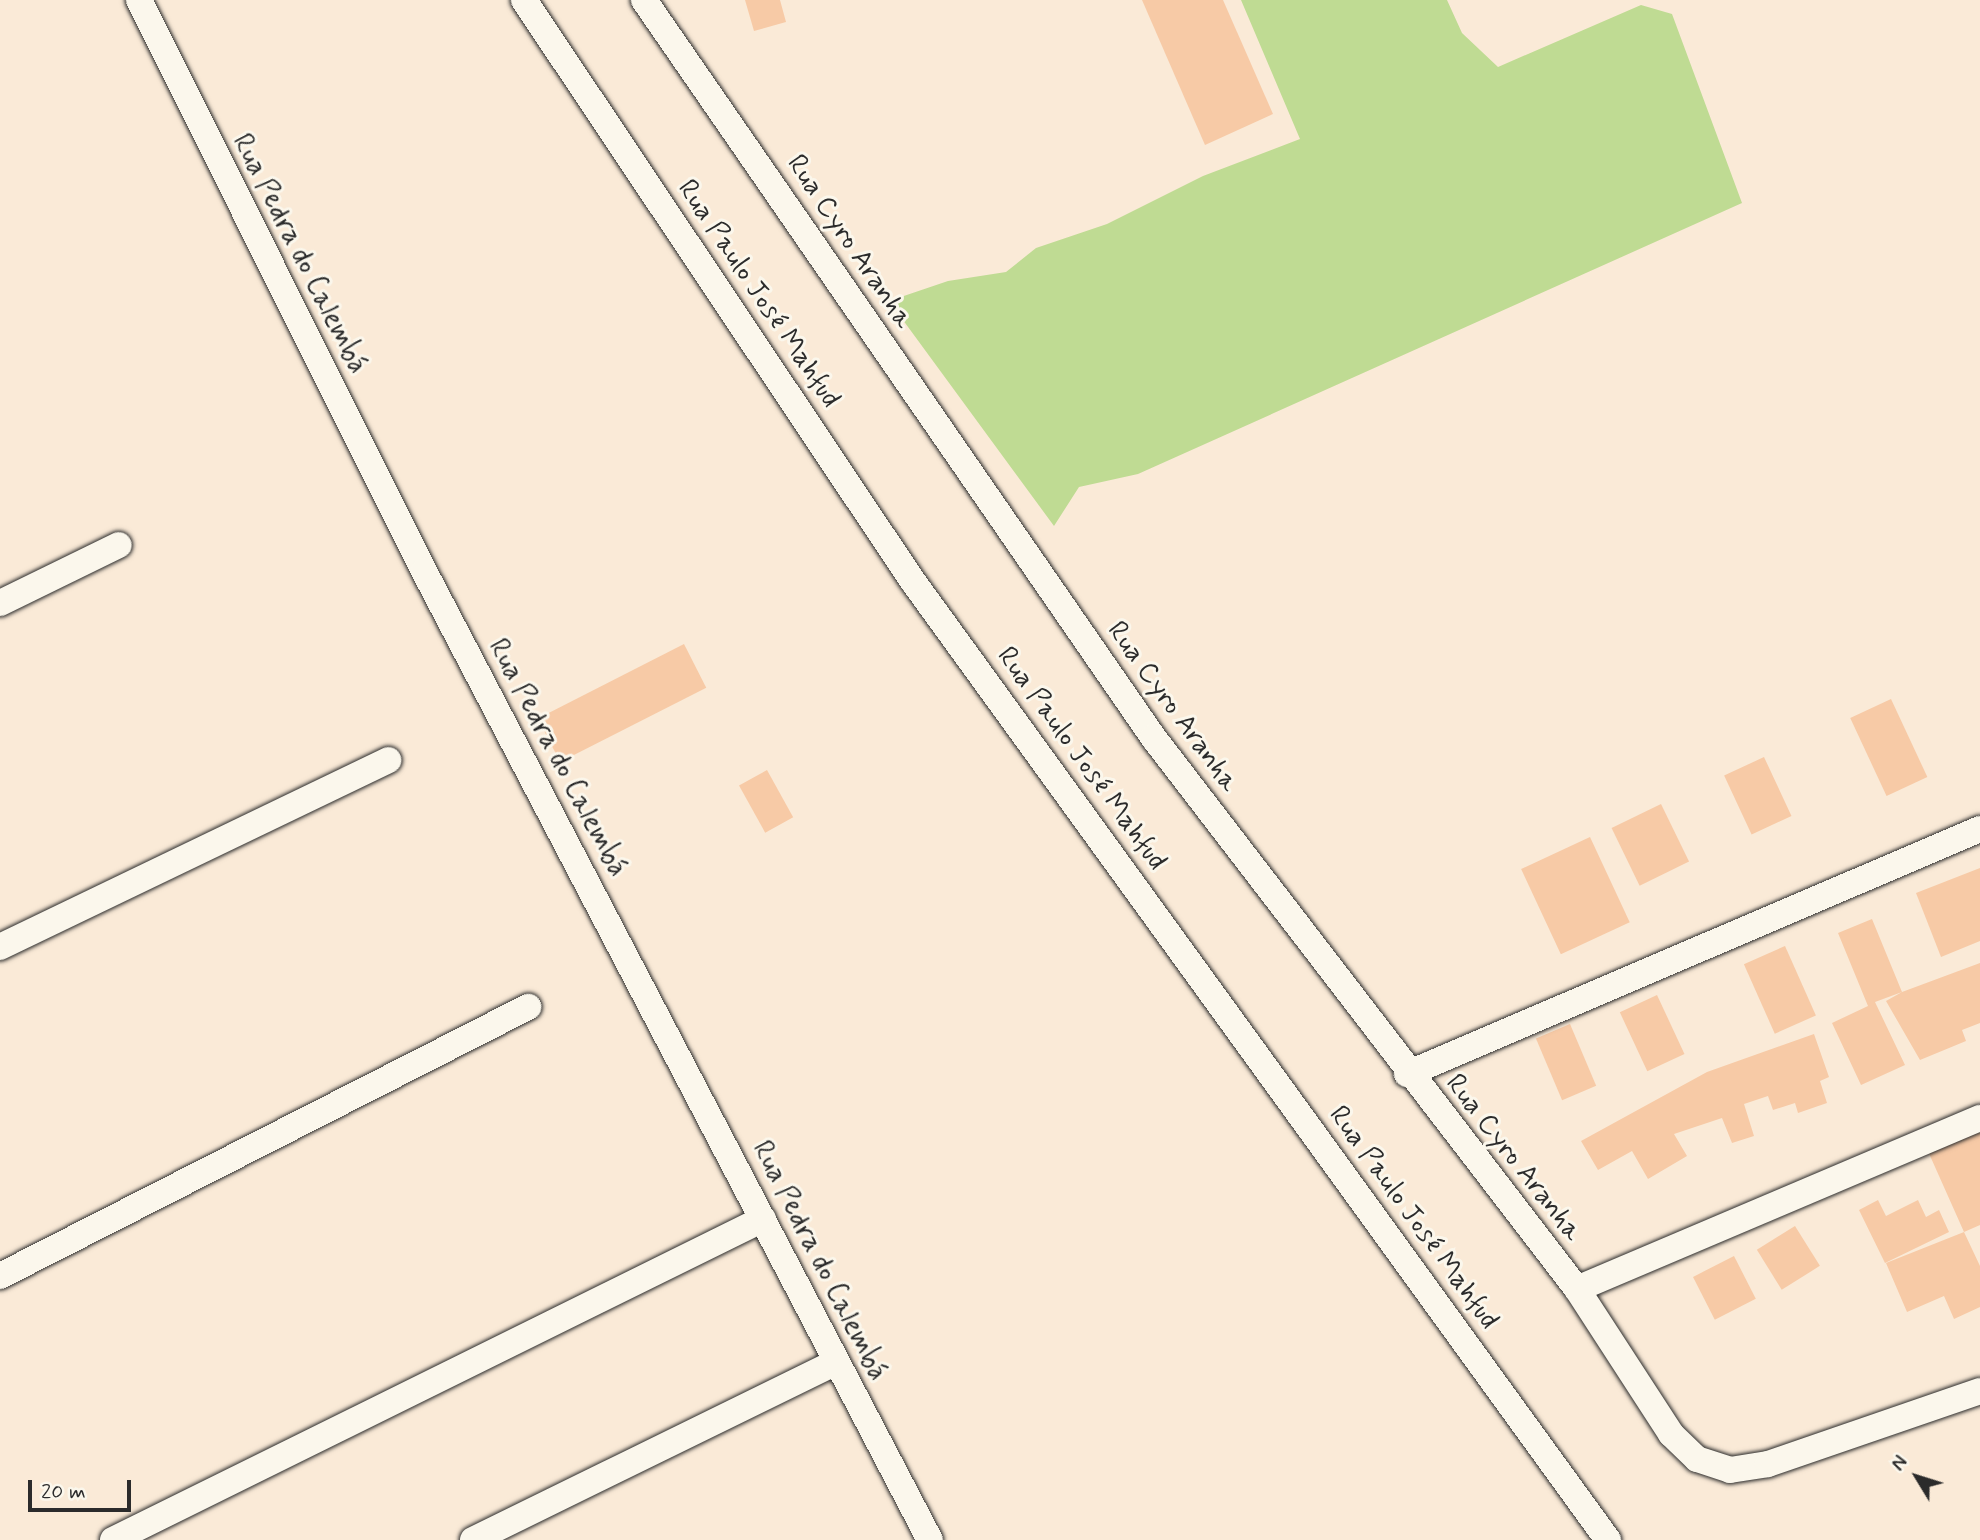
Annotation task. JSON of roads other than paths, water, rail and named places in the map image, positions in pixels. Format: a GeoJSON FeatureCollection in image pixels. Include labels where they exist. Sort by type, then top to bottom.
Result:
{"type":"FeatureCollection","features":[{"type":"Feature","properties":{"kind":"street","name":"Rua Pedra do Calembá"},"geometry":{"type":"LineString","coordinates":[[139,0],[424,572],[930,1540]]}},
{"type":"Feature","properties":{"kind":"street","name":"Rua Paulo José Mahfud"},"geometry":{"type":"LineString","coordinates":[[524,0],[912,580],[1608,1540]]}},
{"type":"Feature","properties":{"kind":"street","name":"Rua Cyro Aranha"},"geometry":{"type":"LineString","coordinates":[[644,0],[996,517],[1408,1074],[1577,1289],[1671,1434],[1697,1459],[1730,1470],[1768,1464],[1980,1391]]}},
{"type":"Feature","properties":{"kind":"street"},"geometry":{"type":"LineString","coordinates":[[0,603],[119,545]]}},
{"type":"Feature","properties":{"kind":"street"},"geometry":{"type":"LineString","coordinates":[[0,947],[388,760]]}},
{"type":"Feature","properties":{"kind":"street"},"geometry":{"type":"LineString","coordinates":[[1408,1074],[1980,829]]}},
{"type":"Feature","properties":{"kind":"street"},"geometry":{"type":"LineString","coordinates":[[0,1276],[528,1007]]}},
{"type":"Feature","properties":{"kind":"street"},"geometry":{"type":"LineString","coordinates":[[1577,1289],[1980,1118]]}},
{"type":"Feature","properties":{"kind":"street"},"geometry":{"type":"LineString","coordinates":[[113,1540],[763,1219]]}},
{"type":"Feature","properties":{"kind":"street"},"geometry":{"type":"LineString","coordinates":[[473,1540],[836,1362]]}}]}
